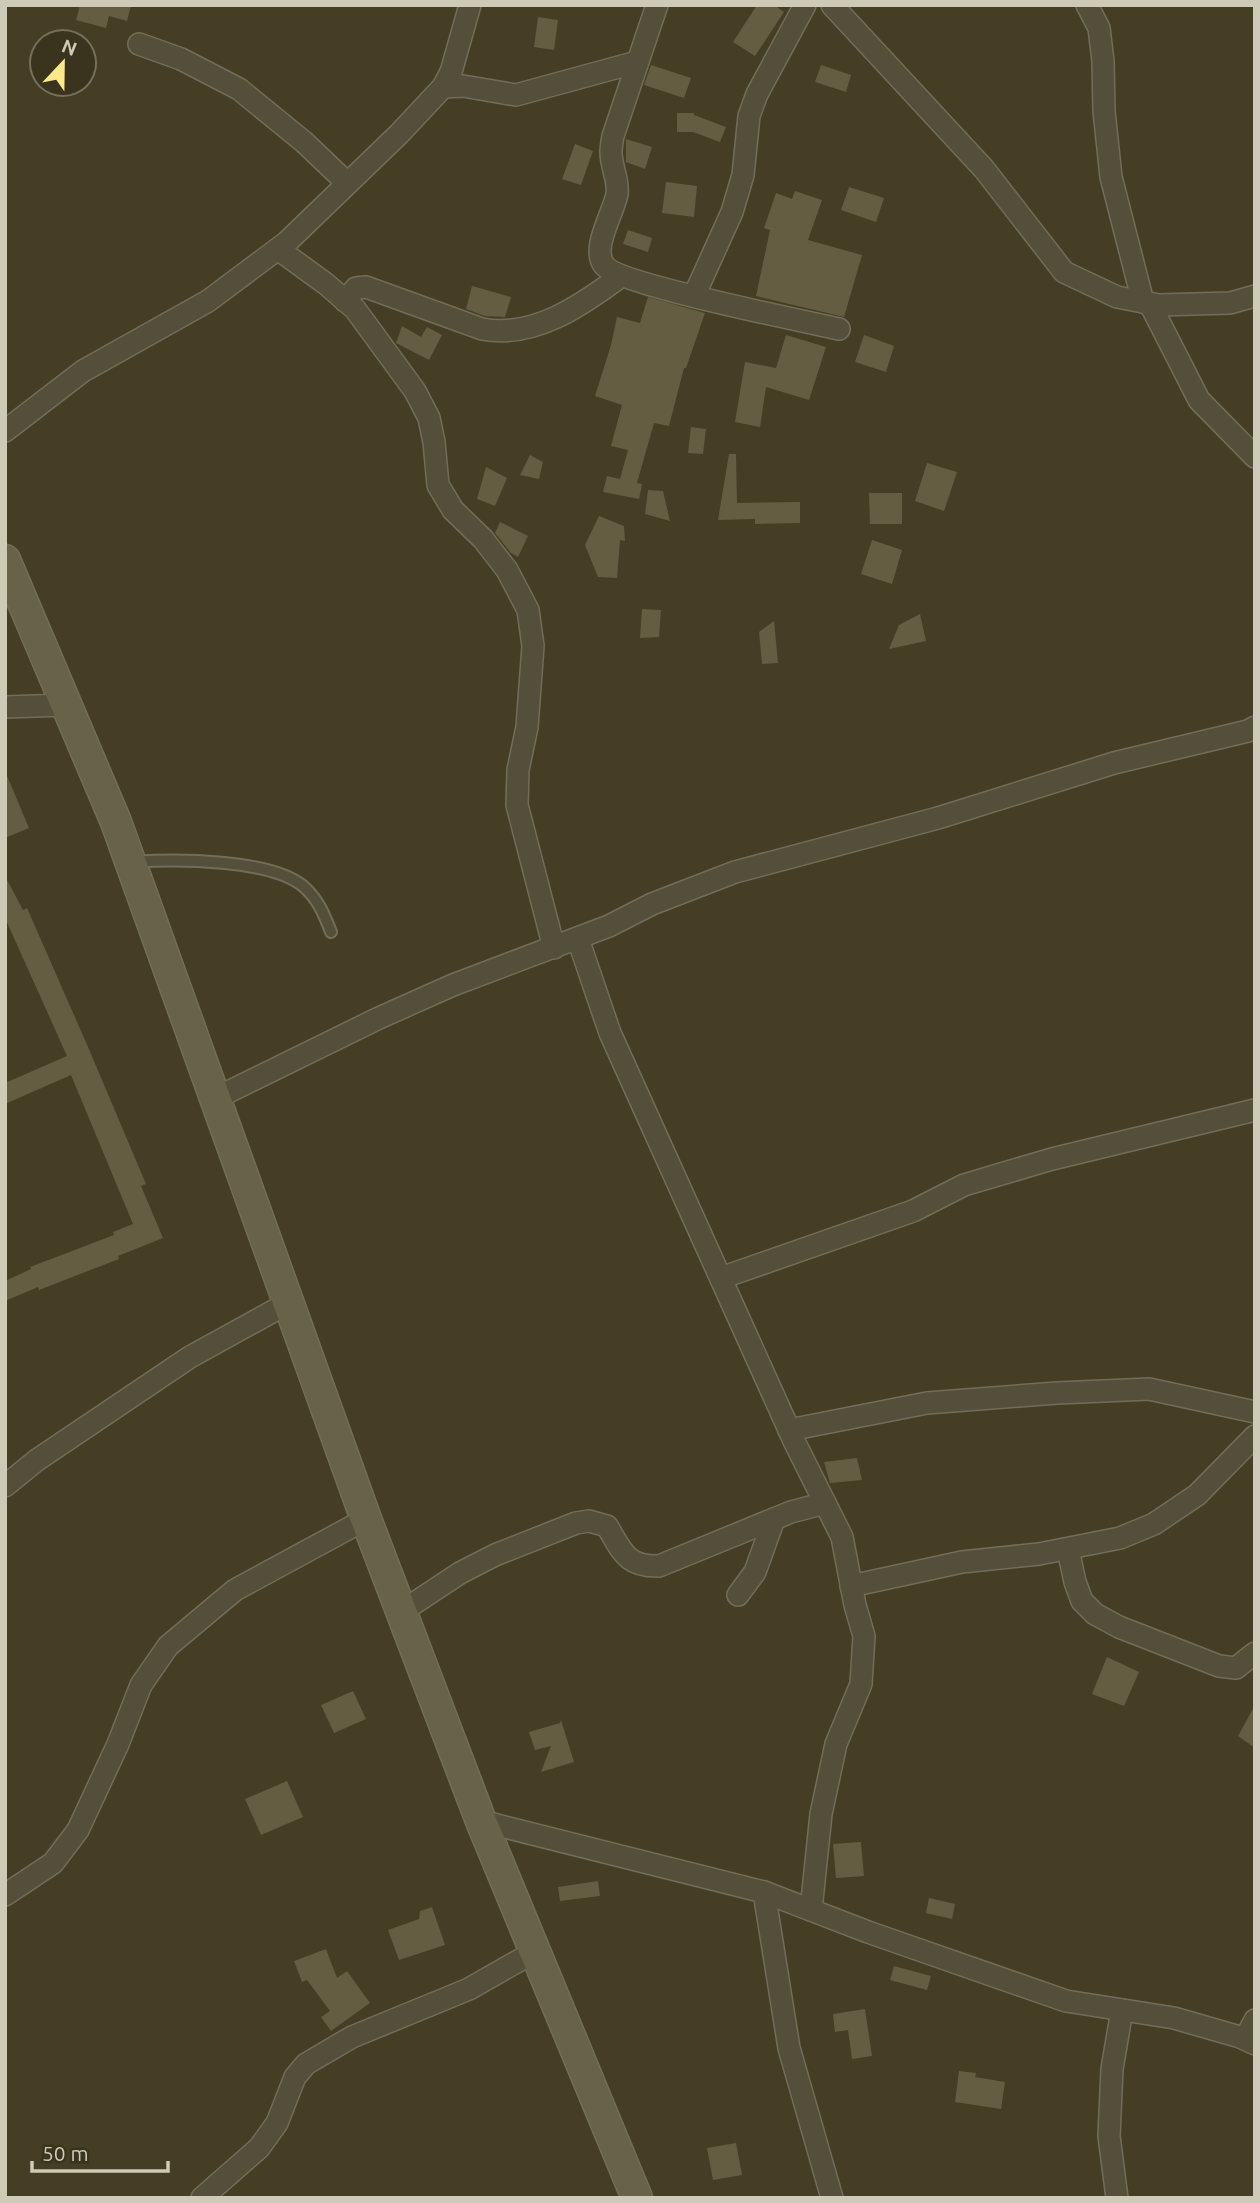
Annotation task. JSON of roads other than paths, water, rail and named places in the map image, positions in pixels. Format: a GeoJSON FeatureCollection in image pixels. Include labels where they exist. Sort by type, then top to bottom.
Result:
{"type":"FeatureCollection","features":[{"type":"Feature","properties":{"kind":"main road"},"geometry":{"type":"LineString","coordinates":[[5,560],[130,863],[366,1519],[481,1821],[637,2198]]}},
{"type":"Feature","properties":{"kind":"street"},"geometry":{"type":"LineString","coordinates":[[5,431],[83,371],[208,301],[278,249],[399,134],[443,88],[451,72],[470,5]]}},
{"type":"Feature","properties":{"kind":"street"},"geometry":{"type":"LineString","coordinates":[[657,5],[613,136],[611,153],[617,196],[610,212],[600,254],[602,264],[621,276],[694,296],[839,329]]}},
{"type":"Feature","properties":{"kind":"street"},"geometry":{"type":"LineString","coordinates":[[694,296],[732,212],[743,176],[749,117],[757,94],[805,5]]}},
{"type":"Feature","properties":{"kind":"street"},"geometry":{"type":"LineString","coordinates":[[832,5],[984,169],[1064,272],[1117,297],[1147,303],[1230,303],[1255,296]]}},
{"type":"Feature","properties":{"kind":"street"},"geometry":{"type":"LineString","coordinates":[[1087,5],[1099,28],[1111,177],[1147,303],[1199,400],[1255,457]]}},
{"type":"Feature","properties":{"kind":"street"},"geometry":{"type":"LineString","coordinates":[[139,44],[181,59],[239,89],[347,183]]}},
{"type":"Feature","properties":{"kind":"street"},"geometry":{"type":"LineString","coordinates":[[443,88],[463,86],[516,95],[637,62]]}},
{"type":"Feature","properties":{"kind":"street"},"geometry":{"type":"LineString","coordinates":[[278,249],[355,309],[415,391],[429,418],[438,485],[453,510],[483,539],[507,570],[528,610],[533,646],[527,727],[518,770],[517,805],[554,948]]}},
{"type":"Feature","properties":{"kind":"street"},"geometry":{"type":"LineString","coordinates":[[345,301],[356,288],[366,287],[482,329],[498,332],[520,329],[565,313],[592,298],[621,276]]}},
{"type":"Feature","properties":{"kind":"street"},"geometry":{"type":"LineString","coordinates":[[5,707],[66,705]]}},
{"type":"Feature","properties":{"kind":"street"},"geometry":{"type":"LineString","coordinates":[[214,1099],[453,985],[578,939],[652,904],[735,873],[938,818],[1114,763],[1248,731],[1255,727]]}},
{"type":"Feature","properties":{"kind":"street"},"geometry":{"type":"LineString","coordinates":[[578,939],[610,1033],[789,1430],[842,1538],[864,1636],[861,1684],[833,1756],[821,1814],[811,1910]]}},
{"type":"Feature","properties":{"kind":"street"},"geometry":{"type":"LineString","coordinates":[[721,1278],[914,1211],[964,1185],[1052,1158],[1255,1110]]}},
{"type":"Feature","properties":{"kind":"street"},"geometry":{"type":"LineString","coordinates":[[5,1486],[37,1460],[190,1357],[288,1303]]}},
{"type":"Feature","properties":{"kind":"street"},"geometry":{"type":"LineString","coordinates":[[789,1430],[927,1403],[1150,1389],[1255,1412]]}},
{"type":"Feature","properties":{"kind":"street"},"geometry":{"type":"LineString","coordinates":[[851,1586],[962,1562],[1068,1549],[1120,1538],[1154,1524],[1197,1495],[1255,1436]]}},
{"type":"Feature","properties":{"kind":"street"},"geometry":{"type":"LineString","coordinates":[[401,1612],[495,1555],[576,1523],[589,1521],[607,1526],[625,1556],[637,1565],[659,1566],[774,1519],[825,1503]]}},
{"type":"Feature","properties":{"kind":"street"},"geometry":{"type":"LineString","coordinates":[[5,1895],[53,1863],[78,1830],[118,1744],[141,1685],[168,1646],[235,1590],[366,1519]]}},
{"type":"Feature","properties":{"kind":"street"},"geometry":{"type":"LineString","coordinates":[[738,1595],[755,1572],[774,1519]]}},
{"type":"Feature","properties":{"kind":"street"},"geometry":{"type":"LineString","coordinates":[[1068,1549],[1082,1601],[1095,1614],[1119,1627],[1219,1666],[1236,1668],[1255,1653]]}},
{"type":"Feature","properties":{"kind":"street"},"geometry":{"type":"LineString","coordinates":[[481,1821],[764,1892],[1066,2001],[1174,2018],[1251,2034]]}},
{"type":"Feature","properties":{"kind":"street"},"geometry":{"type":"LineString","coordinates":[[764,1892],[789,2048],[832,2198]]}},
{"type":"Feature","properties":{"kind":"street"},"geometry":{"type":"LineString","coordinates":[[202,2198],[259,2148],[277,2123],[295,2077],[306,2064],[352,2037],[469,1989],[534,1952]]}},
{"type":"Feature","properties":{"kind":"street"},"geometry":{"type":"LineString","coordinates":[[1117,2198],[1109,2136],[1112,2069],[1122,2010]]}},
{"type":"Feature","properties":{"kind":"lane"},"geometry":{"type":"LineString","coordinates":[[130,863],[216,863],[274,871],[302,885],[319,902],[331,932]]}}]}
